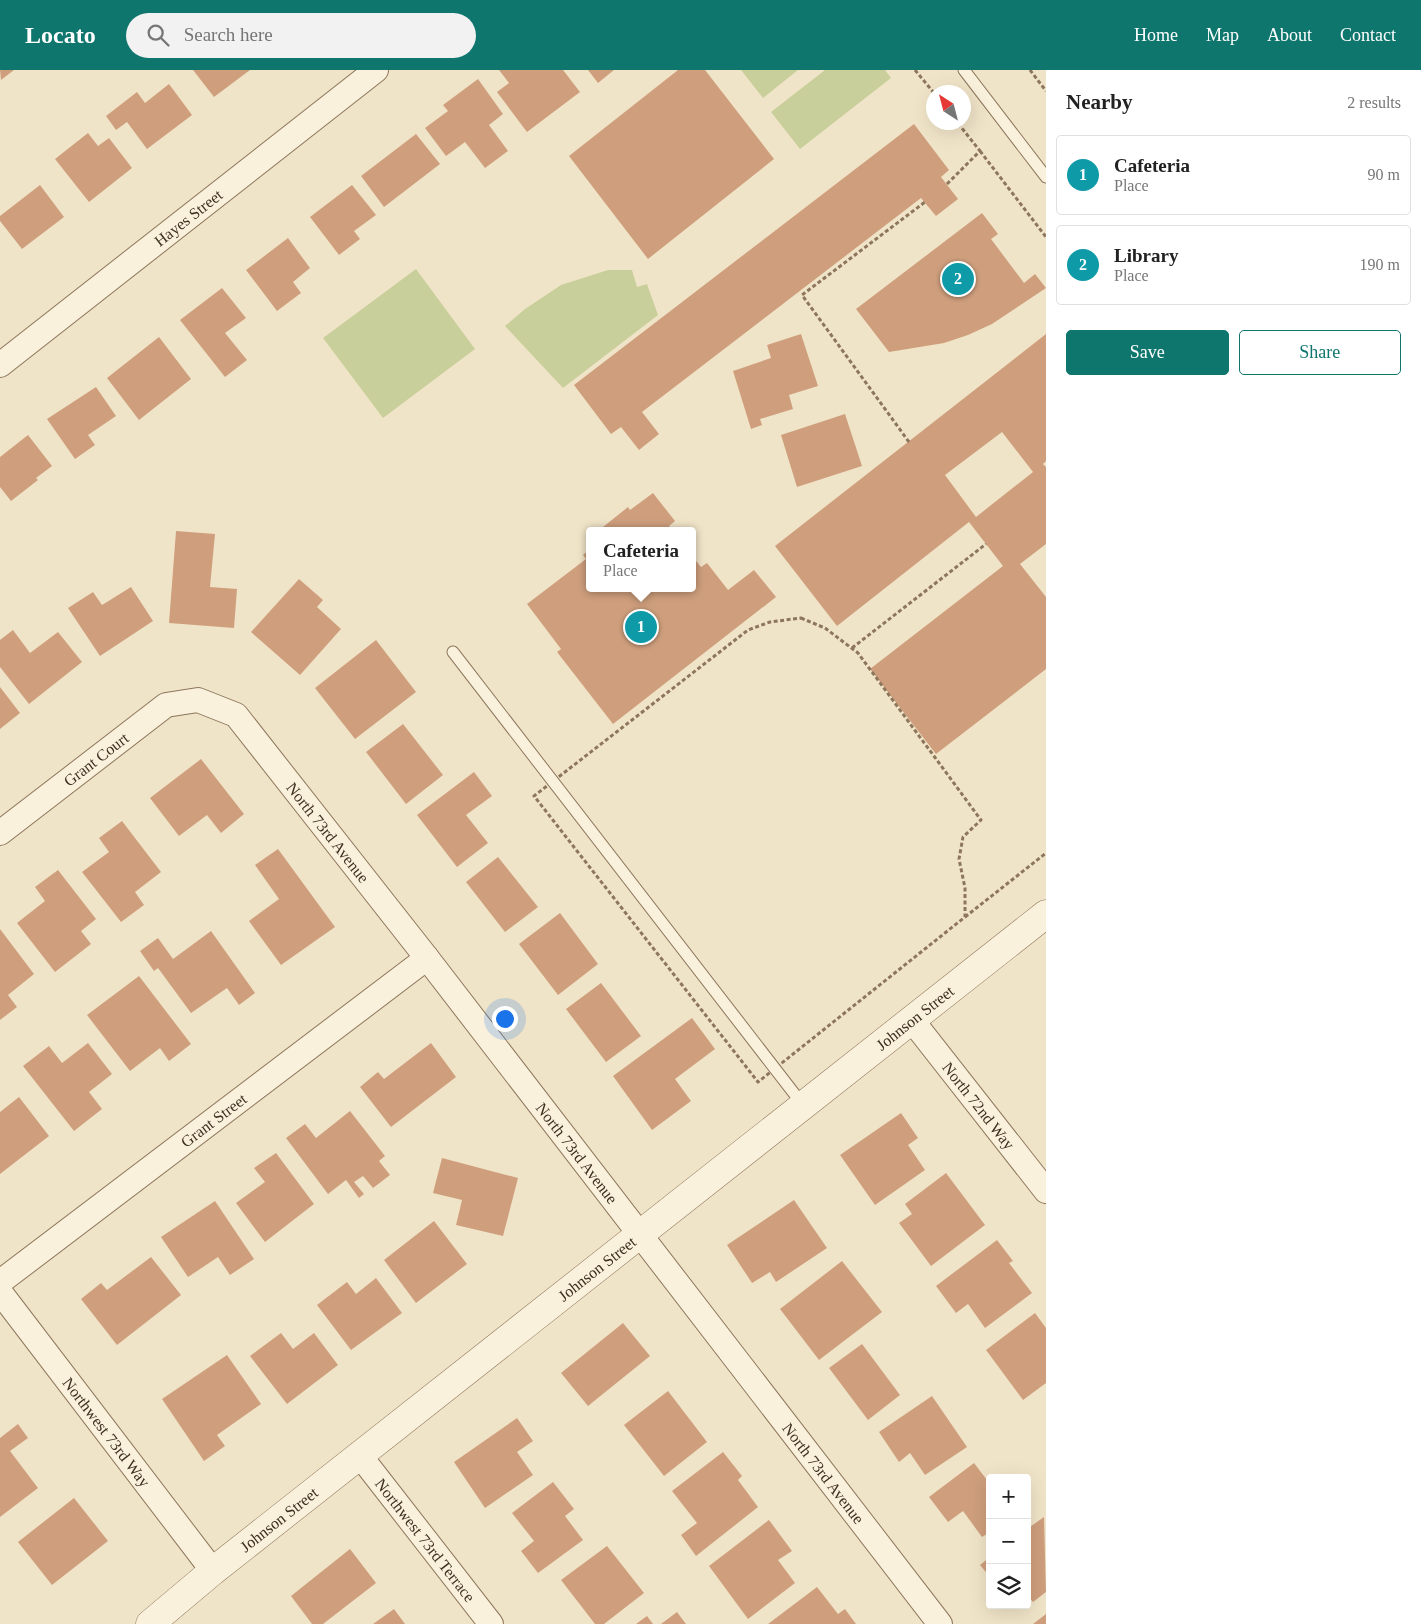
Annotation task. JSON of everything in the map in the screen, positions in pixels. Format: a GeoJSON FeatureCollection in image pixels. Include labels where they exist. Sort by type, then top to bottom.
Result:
{"type":"FeatureCollection","features":[{"type":"Feature","properties":{"kind":"street","name":"Hayes Street"},"geometry":{"type":"LineString","coordinates":[[0,365],[376,70]]}},
{"type":"Feature","properties":{"kind":"street","name":"Grant Court"},"geometry":{"type":"LineString","coordinates":[[0,833],[166,705],[198,700]]}},
{"type":"Feature","properties":{"kind":"street","name":"North 73rd Avenue"},"geometry":{"type":"LineString","coordinates":[[198,700],[236,716],[427,958],[940,1624]]}},
{"type":"Feature","properties":{"kind":"street","name":"Johnson Street"},"geometry":{"type":"LineString","coordinates":[[150,1624],[213,1571],[360,1457],[803,1104],[1046,914]]}},
{"type":"Feature","properties":{"kind":"street","name":"Grant Street"},"geometry":{"type":"LineString","coordinates":[[0,1282],[427,958]]}},
{"type":"Feature","properties":{"kind":"street","name":"North 72nd Way"},"geometry":{"type":"LineString","coordinates":[[912,1019],[1046,1191]]}},
{"type":"Feature","properties":{"kind":"street","name":"Northwest 73rd Way"},"geometry":{"type":"LineString","coordinates":[[0,1292],[213,1571]]}},
{"type":"Feature","properties":{"kind":"street","name":"Northwest 73rd Terrace"},"geometry":{"type":"LineString","coordinates":[[360,1457],[491,1624]]}},
{"type":"Feature","properties":{"kind":"lane"},"geometry":{"type":"LineString","coordinates":[[964,70],[1046,176]]}},
{"type":"Feature","properties":{"kind":"lane"},"geometry":{"type":"LineString","coordinates":[[452,652],[803,1104]]}},
{"type":"Feature","properties":{"kind":"path"},"geometry":{"type":"LineString","coordinates":[[915,70],[927,85]]}},
{"type":"Feature","properties":{"kind":"path"},"geometry":{"type":"LineString","coordinates":[[1030,70],[1046,91]]}},
{"type":"Feature","properties":{"kind":"path"},"geometry":{"type":"LineString","coordinates":[[963,130],[1046,236]]}},
{"type":"Feature","properties":{"kind":"path"},"geometry":{"type":"LineString","coordinates":[[947,184],[980,151]]}},
{"type":"Feature","properties":{"kind":"path"},"geometry":{"type":"LineString","coordinates":[[909,442],[802,295],[925,202]]}},
{"type":"Feature","properties":{"kind":"path"},"geometry":{"type":"LineString","coordinates":[[852,648],[986,544]]}},
{"type":"Feature","properties":{"kind":"path"},"geometry":{"type":"LineString","coordinates":[[966,917],[965,888],[959,859],[961,844],[963,837],[981,820],[852,648],[825,628],[801,618],[770,622],[748,630],[534,796],[758,1082],[776,1070],[1046,853]]}},
{"type":"Feature","properties":{"kind":"green space"},"geometry":{"type":"Polygon","coordinates":[[[741,70],[798,70],[763,98],[741,70]]]}},
{"type":"Feature","properties":{"kind":"green space"},"geometry":{"type":"Polygon","coordinates":[[[825,70],[885,70],[891,78],[800,149],[771,112],[825,70]]]}},
{"type":"Feature","properties":{"kind":"green space"},"geometry":{"type":"Polygon","coordinates":[[[416,269],[475,349],[383,418],[323,338],[416,269]]]}},
{"type":"Feature","properties":{"kind":"green space"},"geometry":{"type":"Polygon","coordinates":[[[608,270],[632,270],[637,287],[647,284],[658,315],[563,388],[505,326],[525,309],[561,285],[608,270]]]}},
{"type":"Feature","properties":{"kind":"building"},"geometry":{"type":"Polygon","coordinates":[[[0,70],[14,70],[1,80],[0,70]]]}},
{"type":"Feature","properties":{"kind":"building"},"geometry":{"type":"Polygon","coordinates":[[[193,70],[250,70],[214,97],[193,70]]]}},
{"type":"Feature","properties":{"kind":"building"},"geometry":{"type":"Polygon","coordinates":[[[499,70],[563,70],[580,92],[527,132],[497,92],[509,83],[499,70]]]}},
{"type":"Feature","properties":{"kind":"building"},"geometry":{"type":"Polygon","coordinates":[[[588,70],[614,70],[598,83],[588,70]]]}},
{"type":"Feature","properties":{"kind":"building"},"geometry":{"type":"Polygon","coordinates":[[[678,70],[705,70],[774,159],[648,259],[569,156],[678,70]]]}},
{"type":"Feature","properties":{"kind":"building"},"geometry":{"type":"Polygon","coordinates":[[[478,79],[503,114],[489,125],[508,151],[485,168],[465,142],[446,156],[425,128],[448,111],[443,105],[478,79]]]}},
{"type":"Feature","properties":{"kind":"building"},"geometry":{"type":"Polygon","coordinates":[[[169,84],[192,115],[147,149],[127,122],[116,130],[106,116],[137,92],[145,103],[169,84]]]}},
{"type":"Feature","properties":{"kind":"building"},"geometry":{"type":"Polygon","coordinates":[[[914,124],[949,170],[941,177],[958,199],[936,216],[921,198],[642,412],[659,434],[639,450],[621,427],[611,434],[574,385],[914,124]]]}},
{"type":"Feature","properties":{"kind":"building"},"geometry":{"type":"Polygon","coordinates":[[[88,133],[98,146],[109,138],[132,168],[89,202],[55,159],[88,133]]]}},
{"type":"Feature","properties":{"kind":"building"},"geometry":{"type":"Polygon","coordinates":[[[416,134],[440,164],[384,207],[361,176],[416,134]]]}},
{"type":"Feature","properties":{"kind":"building"},"geometry":{"type":"Polygon","coordinates":[[[40,185],[64,217],[22,249],[0,221],[0,216],[40,185]]]}},
{"type":"Feature","properties":{"kind":"building"},"geometry":{"type":"Polygon","coordinates":[[[352,185],[376,215],[354,231],[360,239],[339,255],[310,217],[352,185]]]}},
{"type":"Feature","properties":{"kind":"building"},"geometry":{"type":"Polygon","coordinates":[[[982,213],[998,234],[991,239],[1024,283],[1035,274],[1046,288],[992,324],[968,335],[944,343],[889,352],[856,309],[982,213]]]}},
{"type":"Feature","properties":{"kind":"building"},"geometry":{"type":"Polygon","coordinates":[[[288,238],[310,268],[293,282],[301,293],[277,311],[246,270],[288,238]]]}},
{"type":"Feature","properties":{"kind":"building"},"geometry":{"type":"Polygon","coordinates":[[[222,288],[246,318],[225,333],[247,360],[225,377],[180,320],[222,288]]]}},
{"type":"Feature","properties":{"kind":"building"},"geometry":{"type":"Polygon","coordinates":[[[801,334],[818,386],[789,395],[793,409],[760,419],[762,425],[751,429],[733,371],[771,358],[767,345],[801,334]]]}},
{"type":"Feature","properties":{"kind":"building"},"geometry":{"type":"Polygon","coordinates":[[[1046,334],[1046,461],[1043,464],[1046,467],[1046,544],[1020,564],[1046,597],[1046,669],[936,754],[870,669],[1003,566],[969,522],[837,626],[775,546],[1046,334]],[[1002,432],[945,475],[976,517],[1033,472],[1002,432]]]}},
{"type":"Feature","properties":{"kind":"building"},"geometry":{"type":"Polygon","coordinates":[[[159,337],[191,379],[139,420],[107,378],[159,337]]]}},
{"type":"Feature","properties":{"kind":"building"},"geometry":{"type":"Polygon","coordinates":[[[96,387],[116,416],[88,435],[95,445],[75,459],[47,419],[96,387]]]}},
{"type":"Feature","properties":{"kind":"building"},"geometry":{"type":"Polygon","coordinates":[[[845,414],[862,466],[797,487],[781,435],[845,414]]]}},
{"type":"Feature","properties":{"kind":"building"},"geometry":{"type":"Polygon","coordinates":[[[28,435],[52,466],[36,478],[38,480],[11,501],[0,487],[0,457],[28,435]]]}},
{"type":"Feature","properties":{"kind":"building"},"geometry":{"type":"Polygon","coordinates":[[[653,493],[675,521],[670,527],[603,527],[628,507],[630,510],[653,493]]]}},
{"type":"Feature","properties":{"kind":"building"},"geometry":{"type":"Polygon","coordinates":[[[176,531],[215,534],[210,587],[237,589],[234,628],[169,623],[176,531]]]}},
{"type":"Feature","properties":{"kind":"building"},"geometry":{"type":"Polygon","coordinates":[[[586,559],[586,592],[696,592],[696,561],[701,567],[707,563],[728,590],[754,570],[776,597],[613,724],[557,652],[561,649],[527,604],[586,559]]]}},
{"type":"Feature","properties":{"kind":"building"},"geometry":{"type":"Polygon","coordinates":[[[299,579],[323,600],[317,607],[341,629],[300,675],[251,632],[299,579]]]}},
{"type":"Feature","properties":{"kind":"building"},"geometry":{"type":"Polygon","coordinates":[[[131,587],[153,621],[100,656],[68,608],[93,592],[102,605],[131,587]]]}},
{"type":"Feature","properties":{"kind":"building"},"geometry":{"type":"Polygon","coordinates":[[[13,630],[30,653],[58,632],[82,662],[29,704],[0,667],[0,640],[13,630]]]}},
{"type":"Feature","properties":{"kind":"building"},"geometry":{"type":"Polygon","coordinates":[[[376,640],[416,692],[355,739],[315,688],[376,640]]]}},
{"type":"Feature","properties":{"kind":"building"},"geometry":{"type":"Polygon","coordinates":[[[0,687],[20,713],[0,729],[0,687]]]}},
{"type":"Feature","properties":{"kind":"building"},"geometry":{"type":"Polygon","coordinates":[[[403,724],[443,775],[406,804],[366,752],[403,724]]]}},
{"type":"Feature","properties":{"kind":"building"},"geometry":{"type":"Polygon","coordinates":[[[201,759],[244,814],[221,833],[207,815],[179,836],[150,798],[201,759]]]}},
{"type":"Feature","properties":{"kind":"building"},"geometry":{"type":"Polygon","coordinates":[[[474,772],[492,796],[466,815],[488,843],[457,867],[417,815],[474,772]]]}},
{"type":"Feature","properties":{"kind":"building"},"geometry":{"type":"Polygon","coordinates":[[[122,821],[161,872],[135,892],[144,905],[121,922],[82,872],[109,852],[99,838],[122,821]]]}},
{"type":"Feature","properties":{"kind":"building"},"geometry":{"type":"Polygon","coordinates":[[[278,849],[335,927],[281,965],[249,921],[279,899],[255,865],[278,849]]]}},
{"type":"Feature","properties":{"kind":"building"},"geometry":{"type":"Polygon","coordinates":[[[498,857],[538,907],[505,932],[466,882],[498,857]]]}},
{"type":"Feature","properties":{"kind":"building"},"geometry":{"type":"Polygon","coordinates":[[[58,870],[96,919],[81,931],[91,944],[55,972],[17,923],[45,901],[35,887],[58,870]]]}},
{"type":"Feature","properties":{"kind":"building"},"geometry":{"type":"Polygon","coordinates":[[[560,913],[598,964],[558,995],[519,944],[560,913]]]}},
{"type":"Feature","properties":{"kind":"building"},"geometry":{"type":"Polygon","coordinates":[[[0,929],[34,974],[8,995],[17,1007],[0,1020],[0,929]]]}},
{"type":"Feature","properties":{"kind":"building"},"geometry":{"type":"Polygon","coordinates":[[[211,931],[255,993],[239,1005],[227,988],[191,1013],[158,968],[154,971],[140,951],[158,938],[173,959],[211,931]]]}},
{"type":"Feature","properties":{"kind":"building"},"geometry":{"type":"Polygon","coordinates":[[[139,976],[191,1044],[169,1061],[160,1048],[130,1071],[87,1015],[139,976]]]}},
{"type":"Feature","properties":{"kind":"building"},"geometry":{"type":"Polygon","coordinates":[[[601,983],[641,1036],[606,1062],[566,1009],[601,983]]]}},
{"type":"Feature","properties":{"kind":"building"},"geometry":{"type":"Polygon","coordinates":[[[692,1018],[715,1049],[675,1079],[691,1101],[652,1130],[613,1076],[692,1018]]]}},
{"type":"Feature","properties":{"kind":"building"},"geometry":{"type":"Polygon","coordinates":[[[88,1043],[112,1074],[89,1092],[102,1109],[74,1131],[23,1066],[49,1046],[62,1063],[88,1043]]]}},
{"type":"Feature","properties":{"kind":"building"},"geometry":{"type":"Polygon","coordinates":[[[431,1043],[456,1077],[391,1127],[360,1087],[378,1072],[384,1079],[431,1043]]]}},
{"type":"Feature","properties":{"kind":"building"},"geometry":{"type":"Polygon","coordinates":[[[19,1097],[49,1136],[0,1174],[0,1112],[19,1097]]]}},
{"type":"Feature","properties":{"kind":"building"},"geometry":{"type":"Polygon","coordinates":[[[350,1111],[385,1156],[379,1161],[390,1175],[373,1188],[363,1176],[354,1182],[364,1194],[359,1198],[346,1180],[328,1194],[286,1138],[305,1124],[316,1138],[350,1111]]]}},
{"type":"Feature","properties":{"kind":"building"},"geometry":{"type":"Polygon","coordinates":[[[901,1113],[918,1138],[908,1145],[925,1170],[875,1205],[840,1155],[901,1113]]]}},
{"type":"Feature","properties":{"kind":"building"},"geometry":{"type":"Polygon","coordinates":[[[276,1153],[314,1204],[265,1242],[236,1203],[265,1182],[254,1168],[276,1153]]]}},
{"type":"Feature","properties":{"kind":"building"},"geometry":{"type":"Polygon","coordinates":[[[442,1158],[518,1178],[503,1236],[456,1225],[462,1200],[433,1193],[442,1158]]]}},
{"type":"Feature","properties":{"kind":"building"},"geometry":{"type":"Polygon","coordinates":[[[946,1173],[985,1225],[931,1266],[899,1223],[912,1214],[905,1204],[946,1173]]]}},
{"type":"Feature","properties":{"kind":"building"},"geometry":{"type":"Polygon","coordinates":[[[794,1200],[827,1248],[776,1282],[770,1272],[752,1283],[727,1245],[794,1200]]]}},
{"type":"Feature","properties":{"kind":"building"},"geometry":{"type":"Polygon","coordinates":[[[215,1201],[254,1259],[230,1275],[218,1257],[188,1277],[161,1237],[215,1201]]]}},
{"type":"Feature","properties":{"kind":"building"},"geometry":{"type":"Polygon","coordinates":[[[434,1221],[467,1264],[416,1303],[384,1260],[434,1221]]]}},
{"type":"Feature","properties":{"kind":"building"},"geometry":{"type":"Polygon","coordinates":[[[997,1240],[1013,1261],[1009,1263],[1032,1293],[985,1328],[968,1304],[956,1313],[936,1286],[997,1240]]]}},
{"type":"Feature","properties":{"kind":"building"},"geometry":{"type":"Polygon","coordinates":[[[151,1257],[181,1295],[117,1345],[81,1299],[101,1283],[107,1290],[151,1257]]]}},
{"type":"Feature","properties":{"kind":"building"},"geometry":{"type":"Polygon","coordinates":[[[842,1261],[882,1312],[819,1360],[780,1309],[842,1261]]]}},
{"type":"Feature","properties":{"kind":"building"},"geometry":{"type":"Polygon","coordinates":[[[376,1278],[402,1313],[351,1350],[317,1305],[347,1282],[356,1294],[376,1278]]]}},
{"type":"Feature","properties":{"kind":"building"},"geometry":{"type":"Polygon","coordinates":[[[1035,1313],[1046,1328],[1046,1383],[1023,1400],[986,1350],[1035,1313]]]}},
{"type":"Feature","properties":{"kind":"building"},"geometry":{"type":"Polygon","coordinates":[[[623,1323],[650,1356],[588,1406],[561,1373],[623,1323]]]}},
{"type":"Feature","properties":{"kind":"building"},"geometry":{"type":"Polygon","coordinates":[[[281,1333],[293,1349],[314,1333],[338,1365],[287,1404],[250,1356],[281,1333]]]}},
{"type":"Feature","properties":{"kind":"building"},"geometry":{"type":"Polygon","coordinates":[[[862,1344],[900,1395],[868,1420],[829,1368],[862,1344]]]}},
{"type":"Feature","properties":{"kind":"building"},"geometry":{"type":"Polygon","coordinates":[[[227,1355],[261,1404],[217,1435],[225,1446],[204,1461],[162,1399],[227,1355]]]}},
{"type":"Feature","properties":{"kind":"building"},"geometry":{"type":"Polygon","coordinates":[[[668,1391],[707,1442],[664,1476],[624,1425],[668,1391]]]}},
{"type":"Feature","properties":{"kind":"building"},"geometry":{"type":"Polygon","coordinates":[[[932,1396],[967,1447],[925,1475],[910,1453],[899,1462],[879,1432],[932,1396]]]}},
{"type":"Feature","properties":{"kind":"building"},"geometry":{"type":"Polygon","coordinates":[[[517,1418],[533,1441],[517,1452],[533,1475],[485,1508],[454,1462],[517,1418]]]}},
{"type":"Feature","properties":{"kind":"building"},"geometry":{"type":"Polygon","coordinates":[[[18,1424],[28,1438],[10,1451],[38,1488],[0,1517],[0,1438],[18,1424]]]}},
{"type":"Feature","properties":{"kind":"building"},"geometry":{"type":"Polygon","coordinates":[[[723,1452],[742,1476],[738,1480],[758,1507],[696,1556],[681,1535],[697,1523],[672,1491],[723,1452]]]}},
{"type":"Feature","properties":{"kind":"building"},"geometry":{"type":"Polygon","coordinates":[[[974,1463],[986,1479],[986,1534],[982,1537],[963,1511],[948,1522],[929,1497],[974,1463]]]}},
{"type":"Feature","properties":{"kind":"building"},"geometry":{"type":"Polygon","coordinates":[[[553,1482],[574,1509],[565,1516],[583,1540],[538,1573],[521,1551],[534,1541],[512,1513],[553,1482]]]}},
{"type":"Feature","properties":{"kind":"building"},"geometry":{"type":"Polygon","coordinates":[[[74,1498],[108,1541],[52,1585],[18,1542],[74,1498]]]}},
{"type":"Feature","properties":{"kind":"building"},"geometry":{"type":"Polygon","coordinates":[[[1044,1517],[1046,1592],[1033,1602],[1031,1600],[1031,1526],[1044,1517]]]}},
{"type":"Feature","properties":{"kind":"building"},"geometry":{"type":"Polygon","coordinates":[[[769,1520],[792,1551],[778,1560],[795,1583],[748,1619],[709,1566],[769,1520]]]}},
{"type":"Feature","properties":{"kind":"building"},"geometry":{"type":"Polygon","coordinates":[[[607,1546],[644,1593],[604,1624],[595,1624],[561,1580],[607,1546]]]}},
{"type":"Feature","properties":{"kind":"building"},"geometry":{"type":"Polygon","coordinates":[[[350,1549],[376,1583],[323,1624],[312,1624],[291,1596],[350,1549]]]}},
{"type":"Feature","properties":{"kind":"building"},"geometry":{"type":"Polygon","coordinates":[[[986,1560],[986,1572],[980,1565],[986,1560]]]}},
{"type":"Feature","properties":{"kind":"building"},"geometry":{"type":"Polygon","coordinates":[[[817,1587],[838,1614],[845,1609],[856,1624],[768,1624],[817,1587]]]}},
{"type":"Feature","properties":{"kind":"building"},"geometry":{"type":"Polygon","coordinates":[[[394,1609],[405,1624],[373,1624],[394,1609]]]}},
{"type":"Feature","properties":{"kind":"building"},"geometry":{"type":"Polygon","coordinates":[[[677,1612],[686,1624],[661,1624],[677,1612]]]}},
{"type":"Feature","properties":{"kind":"building"},"geometry":{"type":"Polygon","coordinates":[[[1046,1614],[1046,1624],[1033,1624],[1046,1614]]]}},
{"type":"Feature","properties":{"kind":"building"},"geometry":{"type":"Polygon","coordinates":[[[647,1616],[653,1624],[636,1624],[647,1616]]]}},
{"type":"Feature","properties":{"kind":"place","name":"Library"},"geometry":{"type":"Point","coordinates":[958,279]}},
{"type":"Feature","properties":{"kind":"place","name":"Cafeteria"},"geometry":{"type":"Point","coordinates":[641,627]}}]}
